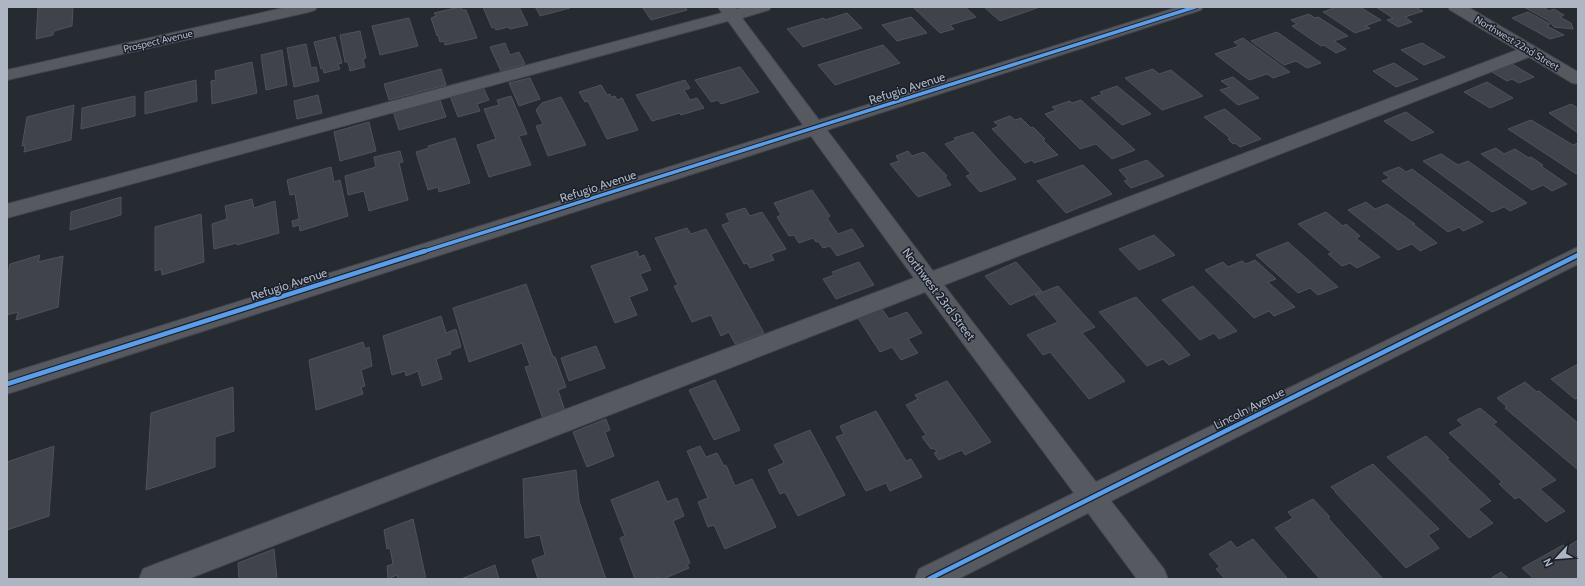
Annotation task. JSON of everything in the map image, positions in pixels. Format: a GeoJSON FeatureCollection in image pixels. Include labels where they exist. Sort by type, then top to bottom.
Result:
{"type":"FeatureCollection","features":[{"type":"Feature","properties":{"kind":"street","name":"Prospect Avenue"},"geometry":{"type":"LineString","coordinates":[[7,75],[309,7]]}},
{"type":"Feature","properties":{"kind":"street"},"geometry":{"type":"LineString","coordinates":[[7,211],[729,11],[763,7]]}},
{"type":"Feature","properties":{"kind":"street","name":"Refugio Avenue"},"geometry":{"type":"LineString","coordinates":[[7,384],[1195,7]]}},
{"type":"Feature","properties":{"kind":"street","name":"Northwest 22nd Street"},"geometry":{"type":"LineString","coordinates":[[1456,7],[1578,79]]}},
{"type":"Feature","properties":{"kind":"street","name":"Northwest 23rd Street"},"geometry":{"type":"LineString","coordinates":[[729,11],[929,282],[1154,579]]}},
{"type":"Feature","properties":{"kind":"street"},"geometry":{"type":"LineString","coordinates":[[153,579],[1530,51]]}},
{"type":"Feature","properties":{"kind":"street","name":"Lincoln Avenue"},"geometry":{"type":"LineString","coordinates":[[929,579],[1578,255]]}},
{"type":"Feature","properties":{"kind":"building"},"geometry":{"type":"Polygon","coordinates":[[[38,7],[73,7],[72,26],[54,31],[53,35],[36,39],[38,7]]]}},
{"type":"Feature","properties":{"kind":"building"},"geometry":{"type":"Polygon","coordinates":[[[461,7],[462,10],[466,10],[477,38],[445,45],[444,41],[440,42],[431,18],[436,16],[434,13],[461,7]]]}},
{"type":"Feature","properties":{"kind":"building"},"geometry":{"type":"Polygon","coordinates":[[[483,7],[519,7],[528,25],[496,30],[494,27],[492,28],[483,7]]]}},
{"type":"Feature","properties":{"kind":"building"},"geometry":{"type":"Polygon","coordinates":[[[533,7],[570,8],[540,16],[536,8],[533,7]]]}},
{"type":"Feature","properties":{"kind":"building"},"geometry":{"type":"Polygon","coordinates":[[[685,7],[687,10],[651,20],[643,8],[685,7]]]}},
{"type":"Feature","properties":{"kind":"building"},"geometry":{"type":"Polygon","coordinates":[[[913,7],[965,7],[976,17],[950,25],[954,29],[940,33],[913,7]]]}},
{"type":"Feature","properties":{"kind":"building"},"geometry":{"type":"Polygon","coordinates":[[[984,7],[1035,7],[1037,8],[1000,21],[984,7]]]}},
{"type":"Feature","properties":{"kind":"building"},"geometry":{"type":"Polygon","coordinates":[[[1336,7],[1360,7],[1381,20],[1365,26],[1370,28],[1355,33],[1323,12],[1336,7]]]}},
{"type":"Feature","properties":{"kind":"building"},"geometry":{"type":"Polygon","coordinates":[[[1376,7],[1415,7],[1423,11],[1405,17],[1412,22],[1398,27],[1387,20],[1393,18],[1376,7]]]}},
{"type":"Feature","properties":{"kind":"building"},"geometry":{"type":"Polygon","coordinates":[[[1524,7],[1543,7],[1549,11],[1554,9],[1564,15],[1560,17],[1571,23],[1573,29],[1554,27],[1549,21],[1524,7]]]}},
{"type":"Feature","properties":{"kind":"building"},"geometry":{"type":"Polygon","coordinates":[[[1528,12],[1550,24],[1547,26],[1564,35],[1550,39],[1512,18],[1528,12]]]}},
{"type":"Feature","properties":{"kind":"building"},"geometry":{"type":"Polygon","coordinates":[[[847,13],[862,28],[803,47],[787,29],[824,18],[825,20],[847,13]]]}},
{"type":"Feature","properties":{"kind":"building"},"geometry":{"type":"Polygon","coordinates":[[[1309,14],[1315,18],[1318,17],[1348,36],[1334,41],[1346,49],[1336,53],[1324,45],[1321,46],[1292,26],[1297,24],[1291,20],[1309,14]]]}},
{"type":"Feature","properties":{"kind":"building"},"geometry":{"type":"Polygon","coordinates":[[[911,17],[927,33],[897,41],[882,25],[911,17]]]}},
{"type":"Feature","properties":{"kind":"building"},"geometry":{"type":"Polygon","coordinates":[[[409,18],[418,46],[380,55],[372,26],[409,18]]]}},
{"type":"Feature","properties":{"kind":"building"},"geometry":{"type":"Polygon","coordinates":[[[360,31],[366,58],[363,59],[365,67],[350,71],[348,62],[345,62],[340,35],[360,31]]]}},
{"type":"Feature","properties":{"kind":"building"},"geometry":{"type":"Polygon","coordinates":[[[1277,32],[1321,63],[1307,68],[1296,61],[1284,65],[1251,41],[1277,32]]]}},
{"type":"Feature","properties":{"kind":"building"},"geometry":{"type":"Polygon","coordinates":[[[335,37],[342,63],[338,64],[340,69],[324,73],[323,68],[321,69],[314,42],[335,37]]]}},
{"type":"Feature","properties":{"kind":"building"},"geometry":{"type":"Polygon","coordinates":[[[1243,38],[1290,72],[1273,78],[1267,74],[1249,80],[1215,54],[1239,46],[1234,42],[1243,38]]]}},
{"type":"Feature","properties":{"kind":"building"},"geometry":{"type":"Polygon","coordinates":[[[505,43],[510,55],[519,52],[525,64],[501,71],[490,47],[505,43]]]}},
{"type":"Feature","properties":{"kind":"building"},"geometry":{"type":"Polygon","coordinates":[[[1422,43],[1445,57],[1424,65],[1401,50],[1422,43]]]}},
{"type":"Feature","properties":{"kind":"building"},"geometry":{"type":"Polygon","coordinates":[[[306,44],[311,68],[316,67],[319,81],[294,87],[287,48],[306,44]]]}},
{"type":"Feature","properties":{"kind":"building"},"geometry":{"type":"Polygon","coordinates":[[[883,45],[900,63],[835,85],[818,65],[883,45]]]}},
{"type":"Feature","properties":{"kind":"building"},"geometry":{"type":"Polygon","coordinates":[[[282,50],[287,85],[266,90],[261,55],[282,50]]]}},
{"type":"Feature","properties":{"kind":"building"},"geometry":{"type":"Polygon","coordinates":[[[252,62],[257,93],[212,104],[211,81],[216,80],[215,71],[252,62]]]}},
{"type":"Feature","properties":{"kind":"building"},"geometry":{"type":"Polygon","coordinates":[[[1394,63],[1418,79],[1396,87],[1373,71],[1394,63]]]}},
{"type":"Feature","properties":{"kind":"building"},"geometry":{"type":"Polygon","coordinates":[[[1512,64],[1534,77],[1519,83],[1512,79],[1507,81],[1492,72],[1512,64]]]}},
{"type":"Feature","properties":{"kind":"building"},"geometry":{"type":"Polygon","coordinates":[[[740,67],[759,92],[721,104],[718,100],[711,102],[695,80],[740,67]]]}},
{"type":"Feature","properties":{"kind":"building"},"geometry":{"type":"Polygon","coordinates":[[[441,69],[446,85],[389,100],[384,84],[441,69]]]}},
{"type":"Feature","properties":{"kind":"building"},"geometry":{"type":"Polygon","coordinates":[[[1153,69],[1159,74],[1171,70],[1203,96],[1162,110],[1125,78],[1153,69]]]}},
{"type":"Feature","properties":{"kind":"building"},"geometry":{"type":"Polygon","coordinates":[[[1233,77],[1259,98],[1238,105],[1220,90],[1230,87],[1221,81],[1233,77]]]}},
{"type":"Feature","properties":{"kind":"building"},"geometry":{"type":"Polygon","coordinates":[[[530,78],[540,99],[519,106],[509,83],[530,78]]]}},
{"type":"Feature","properties":{"kind":"building"},"geometry":{"type":"Polygon","coordinates":[[[196,80],[197,101],[145,114],[145,92],[196,80]]]}},
{"type":"Feature","properties":{"kind":"building"},"geometry":{"type":"Polygon","coordinates":[[[685,80],[690,88],[684,90],[690,100],[697,98],[704,108],[681,115],[680,113],[652,121],[636,95],[685,80]]]}},
{"type":"Feature","properties":{"kind":"building"},"geometry":{"type":"Polygon","coordinates":[[[1487,82],[1513,98],[1490,108],[1464,92],[1487,82]]]}},
{"type":"Feature","properties":{"kind":"building"},"geometry":{"type":"Polygon","coordinates":[[[601,85],[607,95],[610,94],[611,97],[615,96],[617,100],[622,98],[638,130],[607,139],[588,101],[585,102],[579,92],[601,85]]]}},
{"type":"Feature","properties":{"kind":"building"},"geometry":{"type":"Polygon","coordinates":[[[1117,86],[1151,114],[1122,125],[1091,98],[1103,94],[1100,92],[1117,86]]]}},
{"type":"Feature","properties":{"kind":"building"},"geometry":{"type":"Polygon","coordinates":[[[483,87],[489,100],[477,104],[480,111],[458,117],[450,96],[483,87]]]}},
{"type":"Feature","properties":{"kind":"building"},"geometry":{"type":"Polygon","coordinates":[[[318,95],[322,113],[297,119],[294,101],[318,95]]]}},
{"type":"Feature","properties":{"kind":"building"},"geometry":{"type":"Polygon","coordinates":[[[135,96],[135,116],[81,129],[82,108],[135,96]]]}},
{"type":"Feature","properties":{"kind":"building"},"geometry":{"type":"Polygon","coordinates":[[[511,96],[527,134],[519,136],[531,165],[489,177],[477,145],[496,139],[484,109],[499,105],[497,100],[511,96]]]}},
{"type":"Feature","properties":{"kind":"building"},"geometry":{"type":"Polygon","coordinates":[[[561,97],[586,145],[548,156],[536,126],[543,124],[536,110],[542,103],[561,97]]]}},
{"type":"Feature","properties":{"kind":"building"},"geometry":{"type":"Polygon","coordinates":[[[440,100],[446,117],[399,130],[393,111],[440,100]]]}},
{"type":"Feature","properties":{"kind":"building"},"geometry":{"type":"Polygon","coordinates":[[[1081,100],[1135,150],[1112,159],[1096,144],[1080,149],[1045,114],[1056,110],[1052,107],[1070,101],[1072,103],[1081,100]]]}},
{"type":"Feature","properties":{"kind":"building"},"geometry":{"type":"Polygon","coordinates":[[[1571,104],[1578,108],[1578,133],[1549,113],[1571,104]]]}},
{"type":"Feature","properties":{"kind":"building"},"geometry":{"type":"Polygon","coordinates":[[[74,105],[71,140],[24,152],[25,145],[22,146],[27,117],[74,105]]]}},
{"type":"Feature","properties":{"kind":"building"},"geometry":{"type":"Polygon","coordinates":[[[1225,109],[1261,139],[1240,147],[1235,143],[1233,144],[1228,139],[1230,138],[1204,117],[1225,109]]]}},
{"type":"Feature","properties":{"kind":"building"},"geometry":{"type":"Polygon","coordinates":[[[1406,112],[1434,132],[1412,141],[1384,121],[1406,112]]]}},
{"type":"Feature","properties":{"kind":"building"},"geometry":{"type":"Polygon","coordinates":[[[1010,116],[1015,120],[1021,118],[1031,128],[1033,127],[1058,155],[1034,163],[1032,160],[1025,163],[992,129],[999,126],[994,122],[1010,116]]]}},
{"type":"Feature","properties":{"kind":"building"},"geometry":{"type":"Polygon","coordinates":[[[1531,120],[1573,145],[1578,143],[1578,175],[1508,129],[1531,120]]]}},
{"type":"Feature","properties":{"kind":"building"},"geometry":{"type":"Polygon","coordinates":[[[369,122],[376,151],[340,161],[334,132],[369,122]]]}},
{"type":"Feature","properties":{"kind":"building"},"geometry":{"type":"Polygon","coordinates":[[[973,132],[1016,179],[980,192],[966,176],[971,174],[945,144],[956,140],[954,138],[973,132]]]}},
{"type":"Feature","properties":{"kind":"building"},"geometry":{"type":"Polygon","coordinates":[[[455,138],[470,183],[439,192],[438,187],[428,190],[416,152],[429,148],[428,146],[455,138]]]}},
{"type":"Feature","properties":{"kind":"building"},"geometry":{"type":"Polygon","coordinates":[[[1496,148],[1504,154],[1515,149],[1529,158],[1531,157],[1543,165],[1541,166],[1567,184],[1552,191],[1543,185],[1532,190],[1481,154],[1496,148]]]}},
{"type":"Feature","properties":{"kind":"building"},"geometry":{"type":"Polygon","coordinates":[[[400,151],[403,162],[399,163],[408,200],[369,211],[364,191],[348,195],[345,176],[376,167],[374,157],[400,151]]]}},
{"type":"Feature","properties":{"kind":"building"},"geometry":{"type":"Polygon","coordinates":[[[908,151],[912,156],[924,152],[947,176],[945,177],[951,185],[918,197],[890,164],[899,161],[896,156],[908,151]]]}},
{"type":"Feature","properties":{"kind":"building"},"geometry":{"type":"Polygon","coordinates":[[[1441,154],[1458,165],[1468,161],[1527,203],[1510,211],[1504,207],[1492,212],[1423,161],[1441,154]]]}},
{"type":"Feature","properties":{"kind":"building"},"geometry":{"type":"Polygon","coordinates":[[[1147,160],[1164,176],[1131,188],[1124,181],[1128,180],[1119,170],[1147,160]]]}},
{"type":"Feature","properties":{"kind":"building"},"geometry":{"type":"Polygon","coordinates":[[[1083,165],[1112,194],[1066,213],[1037,181],[1083,165]]]}},
{"type":"Feature","properties":{"kind":"building"},"geometry":{"type":"Polygon","coordinates":[[[331,167],[334,182],[340,180],[348,216],[300,231],[299,225],[293,227],[292,221],[299,219],[295,194],[290,195],[287,180],[331,167]]]}},
{"type":"Feature","properties":{"kind":"building"},"geometry":{"type":"Polygon","coordinates":[[[1399,167],[1406,172],[1412,169],[1483,222],[1463,231],[1459,227],[1448,232],[1382,181],[1390,178],[1383,173],[1399,167]]]}},
{"type":"Feature","properties":{"kind":"building"},"geometry":{"type":"Polygon","coordinates":[[[812,190],[830,216],[827,218],[838,234],[852,229],[864,246],[837,256],[830,246],[823,248],[818,241],[816,242],[813,238],[799,243],[794,235],[789,236],[777,217],[781,215],[774,203],[812,190]]]}},
{"type":"Feature","properties":{"kind":"building"},"geometry":{"type":"Polygon","coordinates":[[[121,197],[121,215],[70,230],[71,212],[121,197]]]}},
{"type":"Feature","properties":{"kind":"building"},"geometry":{"type":"Polygon","coordinates":[[[252,199],[254,208],[275,201],[279,233],[237,245],[237,243],[214,249],[212,224],[227,219],[225,206],[252,199]]]}},
{"type":"Feature","properties":{"kind":"building"},"geometry":{"type":"Polygon","coordinates":[[[1366,202],[1375,209],[1387,204],[1415,224],[1413,224],[1437,243],[1420,251],[1412,244],[1398,250],[1348,210],[1366,202]]]}},
{"type":"Feature","properties":{"kind":"building"},"geometry":{"type":"Polygon","coordinates":[[[745,208],[750,216],[762,212],[786,249],[771,254],[774,260],[750,268],[747,263],[744,264],[722,225],[730,222],[726,214],[745,208]]]}},
{"type":"Feature","properties":{"kind":"building"},"geometry":{"type":"Polygon","coordinates":[[[1326,212],[1343,226],[1346,224],[1360,236],[1356,238],[1380,257],[1357,268],[1350,263],[1342,266],[1328,254],[1332,253],[1298,224],[1326,212]]]}},
{"type":"Feature","properties":{"kind":"building"},"geometry":{"type":"Polygon","coordinates":[[[201,214],[204,262],[162,275],[161,269],[155,271],[155,227],[201,214]]]}},
{"type":"Feature","properties":{"kind":"building"},"geometry":{"type":"Polygon","coordinates":[[[687,228],[691,234],[706,229],[764,333],[735,344],[729,332],[721,336],[711,315],[692,322],[674,286],[678,285],[655,238],[687,228]]]}},
{"type":"Feature","properties":{"kind":"building"},"geometry":{"type":"Polygon","coordinates":[[[1154,235],[1175,255],[1139,270],[1119,249],[1154,235]]]}},
{"type":"Feature","properties":{"kind":"building"},"geometry":{"type":"Polygon","coordinates":[[[1288,242],[1338,287],[1318,295],[1310,288],[1298,293],[1256,255],[1288,242]]]}},
{"type":"Feature","properties":{"kind":"building"},"geometry":{"type":"Polygon","coordinates":[[[637,251],[639,257],[644,255],[651,270],[640,274],[648,290],[629,297],[637,315],[615,323],[591,266],[637,251]]]}},
{"type":"Feature","properties":{"kind":"building"},"geometry":{"type":"Polygon","coordinates":[[[40,255],[38,262],[63,256],[58,307],[16,320],[18,312],[7,315],[7,270],[9,270],[10,264],[40,255]]]}},
{"type":"Feature","properties":{"kind":"building"},"geometry":{"type":"Polygon","coordinates":[[[1255,260],[1276,279],[1268,282],[1295,307],[1274,316],[1269,311],[1254,318],[1205,270],[1223,262],[1228,267],[1242,261],[1246,264],[1255,260]]]}},
{"type":"Feature","properties":{"kind":"building"},"geometry":{"type":"Polygon","coordinates":[[[859,262],[874,285],[836,299],[823,279],[834,275],[832,272],[859,262]]]}},
{"type":"Feature","properties":{"kind":"building"},"geometry":{"type":"Polygon","coordinates":[[[1016,262],[1042,291],[1010,305],[985,276],[1016,262]]]}},
{"type":"Feature","properties":{"kind":"building"},"geometry":{"type":"Polygon","coordinates":[[[526,284],[553,357],[555,357],[566,387],[558,390],[565,411],[543,419],[525,367],[530,366],[522,343],[469,362],[453,308],[526,284]]]}},
{"type":"Feature","properties":{"kind":"building"},"geometry":{"type":"Polygon","coordinates":[[[1058,286],[1095,327],[1082,333],[1125,381],[1089,399],[1050,352],[1043,355],[1027,335],[1058,322],[1035,295],[1058,286]]]}},
{"type":"Feature","properties":{"kind":"building"},"geometry":{"type":"Polygon","coordinates":[[[1193,286],[1237,331],[1219,339],[1214,333],[1200,340],[1162,300],[1193,286]]]}},
{"type":"Feature","properties":{"kind":"building"},"geometry":{"type":"Polygon","coordinates":[[[1136,297],[1190,355],[1169,365],[1163,359],[1147,366],[1099,312],[1136,297]]]}},
{"type":"Feature","properties":{"kind":"building"},"geometry":{"type":"Polygon","coordinates":[[[882,309],[889,319],[907,312],[922,333],[908,339],[918,353],[901,360],[892,347],[880,352],[858,318],[882,309]]]}},
{"type":"Feature","properties":{"kind":"building"},"geometry":{"type":"Polygon","coordinates":[[[441,316],[446,333],[456,329],[461,347],[450,351],[451,354],[436,359],[442,379],[422,386],[418,371],[406,376],[405,371],[392,375],[383,336],[441,316]]]}},
{"type":"Feature","properties":{"kind":"building"},"geometry":{"type":"Polygon","coordinates":[[[363,342],[365,349],[369,347],[372,366],[361,370],[365,386],[361,387],[363,394],[316,410],[309,360],[363,342]]]}},
{"type":"Feature","properties":{"kind":"building"},"geometry":{"type":"Polygon","coordinates":[[[596,346],[605,368],[569,381],[561,358],[596,346]]]}},
{"type":"Feature","properties":{"kind":"building"},"geometry":{"type":"Polygon","coordinates":[[[1578,364],[1578,398],[1575,399],[1551,379],[1578,364]]]}},
{"type":"Feature","properties":{"kind":"building"},"geometry":{"type":"Polygon","coordinates":[[[715,380],[740,430],[714,440],[689,390],[715,380]]]}},
{"type":"Feature","properties":{"kind":"building"},"geometry":{"type":"Polygon","coordinates":[[[947,381],[991,442],[965,455],[962,450],[939,460],[934,453],[937,452],[934,448],[931,449],[922,437],[926,435],[906,405],[918,399],[915,395],[947,381]]]}},
{"type":"Feature","properties":{"kind":"building"},"geometry":{"type":"Polygon","coordinates":[[[1525,382],[1537,392],[1539,391],[1578,423],[1578,470],[1505,408],[1507,407],[1497,398],[1525,382]]]}},
{"type":"Feature","properties":{"kind":"building"},"geometry":{"type":"Polygon","coordinates":[[[233,387],[234,431],[215,437],[215,467],[146,490],[151,413],[233,387]]]}},
{"type":"Feature","properties":{"kind":"building"},"geometry":{"type":"Polygon","coordinates":[[[1480,408],[1497,422],[1493,424],[1556,480],[1540,489],[1565,511],[1546,522],[1519,497],[1515,499],[1499,484],[1502,482],[1449,433],[1463,425],[1457,420],[1480,408]]]}},
{"type":"Feature","properties":{"kind":"building"},"geometry":{"type":"Polygon","coordinates":[[[876,411],[906,461],[911,459],[922,477],[890,491],[886,483],[866,491],[836,437],[844,434],[840,426],[876,411]]]}},
{"type":"Feature","properties":{"kind":"building"},"geometry":{"type":"Polygon","coordinates":[[[606,419],[610,430],[605,432],[614,456],[587,467],[573,432],[606,419]]]}},
{"type":"Feature","properties":{"kind":"building"},"geometry":{"type":"Polygon","coordinates":[[[810,430],[845,495],[798,516],[785,492],[780,494],[768,470],[784,463],[774,445],[810,430]]]}},
{"type":"Feature","properties":{"kind":"building"},"geometry":{"type":"Polygon","coordinates":[[[1426,436],[1449,458],[1447,459],[1491,501],[1478,509],[1493,523],[1469,538],[1387,457],[1426,436]]]}},
{"type":"Feature","properties":{"kind":"building"},"geometry":{"type":"Polygon","coordinates":[[[54,446],[49,516],[7,530],[7,462],[54,446]]]}},
{"type":"Feature","properties":{"kind":"building"},"geometry":{"type":"Polygon","coordinates":[[[700,446],[706,457],[717,453],[724,466],[726,465],[735,486],[752,479],[776,527],[725,549],[714,525],[708,527],[698,502],[708,498],[687,451],[700,446]]]}},
{"type":"Feature","properties":{"kind":"building"},"geometry":{"type":"Polygon","coordinates":[[[1373,464],[1439,529],[1428,535],[1439,548],[1406,568],[1331,487],[1373,464]]]}},
{"type":"Feature","properties":{"kind":"building"},"geometry":{"type":"Polygon","coordinates":[[[576,470],[579,501],[606,579],[538,579],[532,560],[545,555],[540,535],[525,538],[523,479],[576,470]]]}},
{"type":"Feature","properties":{"kind":"building"},"geometry":{"type":"Polygon","coordinates":[[[658,481],[667,502],[677,498],[684,516],[673,521],[690,563],[687,565],[689,568],[663,579],[659,579],[658,577],[654,579],[635,579],[620,538],[625,536],[611,500],[658,481]]]}},
{"type":"Feature","properties":{"kind":"building"},"geometry":{"type":"Polygon","coordinates":[[[1313,499],[1330,517],[1328,518],[1383,579],[1320,579],[1275,528],[1293,518],[1288,512],[1313,499]]]}},
{"type":"Feature","properties":{"kind":"building"},"geometry":{"type":"Polygon","coordinates":[[[413,519],[426,579],[398,579],[397,575],[388,579],[387,566],[393,564],[390,548],[387,549],[384,530],[413,519]]]}},
{"type":"Feature","properties":{"kind":"building"},"geometry":{"type":"Polygon","coordinates":[[[1253,539],[1288,579],[1225,579],[1216,569],[1220,567],[1209,554],[1231,541],[1237,548],[1253,539]]]}},
{"type":"Feature","properties":{"kind":"building"},"geometry":{"type":"Polygon","coordinates":[[[1578,540],[1578,557],[1567,547],[1578,540]]]}},
{"type":"Feature","properties":{"kind":"building"},"geometry":{"type":"Polygon","coordinates":[[[1563,545],[1578,559],[1578,579],[1534,579],[1522,568],[1563,545]]]}},
{"type":"Feature","properties":{"kind":"building"},"geometry":{"type":"Polygon","coordinates":[[[274,549],[277,579],[239,579],[238,563],[274,549]]]}},
{"type":"Feature","properties":{"kind":"building"},"geometry":{"type":"Polygon","coordinates":[[[495,565],[499,579],[461,579],[495,565]]]}},
{"type":"Feature","properties":{"kind":"building"},"geometry":{"type":"Polygon","coordinates":[[[1501,572],[1509,579],[1490,579],[1501,572]]]}},
{"type":"Feature","properties":{"kind":"cycle path"},"geometry":{"type":"LineString","coordinates":[[7,384],[1195,7]]}},
{"type":"Feature","properties":{"kind":"cycle path"},"geometry":{"type":"LineString","coordinates":[[929,579],[1578,255]]}}]}
